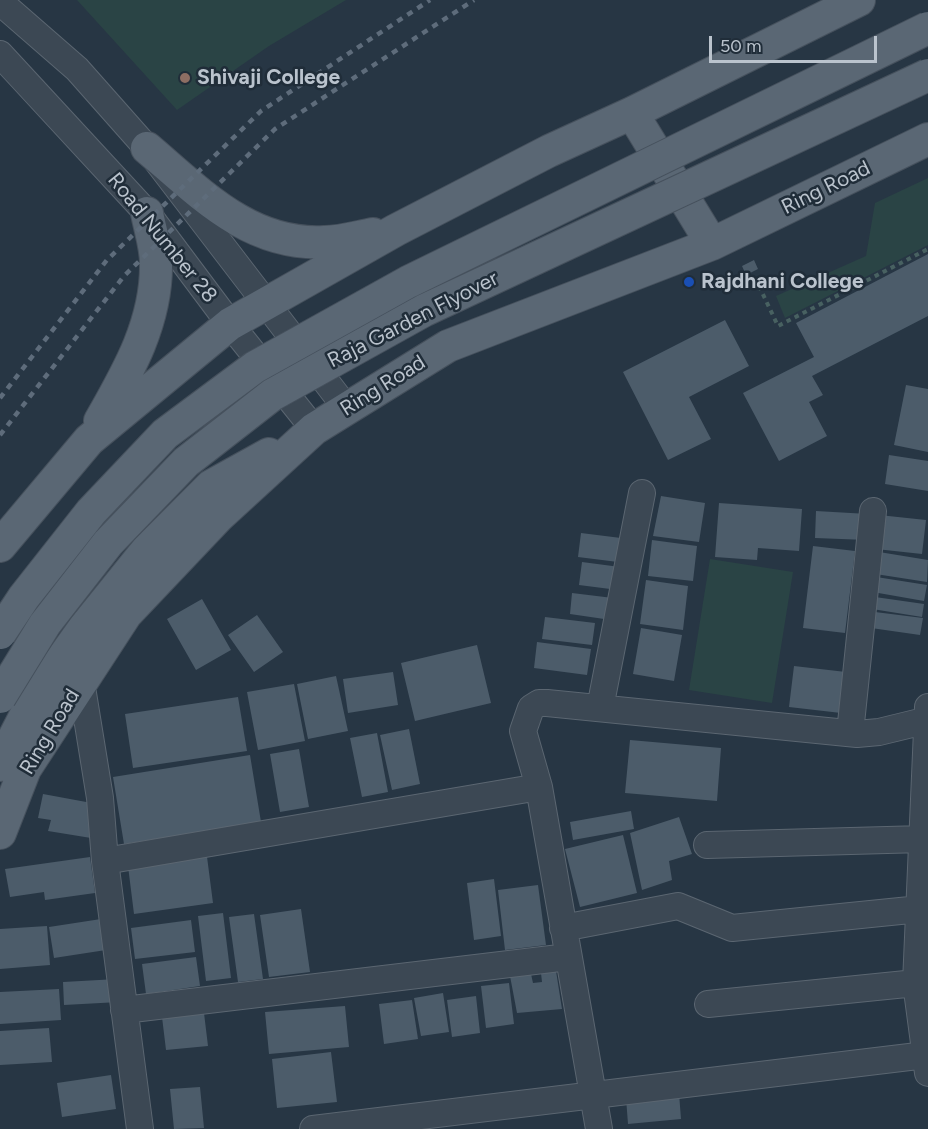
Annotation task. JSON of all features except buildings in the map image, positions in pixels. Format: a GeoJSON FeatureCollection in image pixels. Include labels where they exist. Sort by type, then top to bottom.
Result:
{"type":"FeatureCollection","features":[{"type":"Feature","properties":{"kind":"main road"},"geometry":{"type":"LineString","coordinates":[[1,544],[89,440],[230,324],[396,230],[549,151],[632,113],[840,4]]}},
{"type":"Feature","properties":{"kind":"main road","name":"Raja Garden Flyover"},"geometry":{"type":"LineString","coordinates":[[0,633],[24,597],[91,512],[158,442],[255,367],[408,282],[928,28]]}},
{"type":"Feature","properties":{"kind":"main road","name":"Raja Garden Flyover"},"geometry":{"type":"LineString","coordinates":[[0,697],[45,624],[108,543],[186,462],[272,395],[425,310],[928,75]]}},
{"type":"Feature","properties":{"kind":"main road"},"geometry":{"type":"LineString","coordinates":[[632,113],[712,244]]}},
{"type":"Feature","properties":{"kind":"main road","name":"Ring Road"},"geometry":{"type":"LineString","coordinates":[[0,833],[25,769],[81,681],[134,606],[218,517],[314,429],[448,346],[712,244],[928,139]]}},
{"type":"Feature","properties":{"kind":"main road"},"geometry":{"type":"LineString","coordinates":[[147,148],[233,219],[277,238],[325,242],[396,230]]}},
{"type":"Feature","properties":{"kind":"main road"},"geometry":{"type":"LineString","coordinates":[[89,440],[136,356],[148,320],[155,292],[156,261],[147,213]]}},
{"type":"Feature","properties":{"kind":"main road"},"geometry":{"type":"LineString","coordinates":[[0,765],[35,697],[84,628],[147,550],[211,486],[314,429]]}},
{"type":"Feature","properties":{"kind":"street"},"geometry":{"type":"LineString","coordinates":[[3,10],[77,69],[147,148],[347,409]]}},
{"type":"Feature","properties":{"kind":"street","name":"Road Number 28"},"geometry":{"type":"LineString","coordinates":[[0,54],[147,213],[230,324],[314,429]]}},
{"type":"Feature","properties":{"kind":"street"},"geometry":{"type":"LineString","coordinates":[[600,708],[642,493]]}},
{"type":"Feature","properties":{"kind":"street"},"geometry":{"type":"LineString","coordinates":[[850,733],[873,511]]}},
{"type":"Feature","properties":{"kind":"street"},"geometry":{"type":"LineString","coordinates":[[81,681],[100,798],[105,861],[140,1129]]}},
{"type":"Feature","properties":{"kind":"street"},"geometry":{"type":"LineString","coordinates":[[313,1129],[593,1095],[927,1064],[916,983],[927,716],[879,732],[850,733],[539,703],[531,708],[523,730],[540,787],[568,957],[593,1095],[599,1129]]}},
{"type":"Feature","properties":{"kind":"street"},"geometry":{"type":"LineString","coordinates":[[105,861],[540,787]]}},
{"type":"Feature","properties":{"kind":"street"},"geometry":{"type":"LineString","coordinates":[[707,845],[923,839]]}},
{"type":"Feature","properties":{"kind":"street"},"geometry":{"type":"LineString","coordinates":[[563,928],[678,906],[732,928],[920,909]]}},
{"type":"Feature","properties":{"kind":"street"},"geometry":{"type":"LineString","coordinates":[[124,1010],[568,957]]}},
{"type":"Feature","properties":{"kind":"street"},"geometry":{"type":"LineString","coordinates":[[708,1004],[916,983]]}},
{"type":"Feature","properties":{"kind":"path"},"geometry":{"type":"LineString","coordinates":[[759,286],[778,326],[928,249]]}},
{"type":"Feature","properties":{"kind":"green space","name":"Shivaji College"},"geometry":{"type":"Polygon","coordinates":[[[77,0],[346,0],[269,46],[177,110],[77,0]]]}},
{"type":"Feature","properties":{"kind":"green space"},"geometry":{"type":"Polygon","coordinates":[[[928,178],[928,245],[785,318],[776,296],[866,256],[875,203],[928,178]]]}},
{"type":"Feature","properties":{"kind":"green space"},"geometry":{"type":"Polygon","coordinates":[[[710,559],[793,572],[772,703],[689,690],[710,559]]]}},
{"type":"Feature","properties":{"kind":"railway"},"geometry":{"type":"LineString","coordinates":[[0,398],[107,260],[261,111],[430,0]]}},
{"type":"Feature","properties":{"kind":"railway"},"geometry":{"type":"LineString","coordinates":[[0,435],[124,276],[275,129],[474,0]]}},
{"type":"Feature","properties":{"kind":"place","name":"Shivaji College"},"geometry":{"type":"Point","coordinates":[185,78]}},
{"type":"Feature","properties":{"kind":"place","name":"Rajdhani College"},"geometry":{"type":"Point","coordinates":[689,282]}}]}
